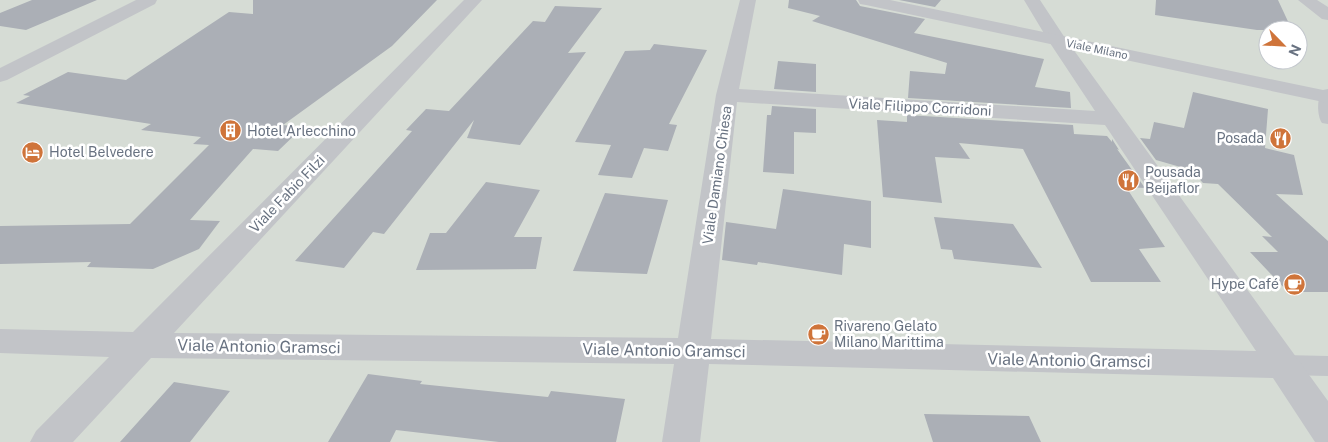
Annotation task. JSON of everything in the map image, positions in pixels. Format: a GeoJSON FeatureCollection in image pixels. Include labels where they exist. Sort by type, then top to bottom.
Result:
{"type":"FeatureCollection","features":[{"type":"Feature","properties":{"kind":"street"},"geometry":{"type":"LineString","coordinates":[[0,76],[148,0]]}},
{"type":"Feature","properties":{"kind":"street","name":"Viale Fabio Filzi"},"geometry":{"type":"LineString","coordinates":[[49,442],[474,0]]}},
{"type":"Feature","properties":{"kind":"street","name":"Viale Damiano Chiesa"},"geometry":{"type":"LineString","coordinates":[[681,442],[727,95],[748,0]]}},
{"type":"Feature","properties":{"kind":"street","name":"Viale Milano"},"geometry":{"type":"LineString","coordinates":[[866,0],[1328,96]]}},
{"type":"Feature","properties":{"kind":"street"},"geometry":{"type":"LineString","coordinates":[[1032,0],[1057,40],[1284,365],[1328,432]]}},
{"type":"Feature","properties":{"kind":"street"},"geometry":{"type":"LineString","coordinates":[[1306,0],[1328,15]]}},
{"type":"Feature","properties":{"kind":"street","name":"Viale Filippo Corridoni"},"geometry":{"type":"LineString","coordinates":[[727,95],[1112,118]]}},
{"type":"Feature","properties":{"kind":"street"},"geometry":{"type":"LineString","coordinates":[[1328,96],[1328,119]]}},
{"type":"Feature","properties":{"kind":"street","name":"Viale Antonio Gramsci"},"geometry":{"type":"LineString","coordinates":[[0,341],[141,345],[693,350],[1328,366]]}},
{"type":"Feature","properties":{"kind":"shaded area"},"geometry":{"type":"Polygon","coordinates":[[[0,0],[1328,0],[1328,442],[0,442],[0,0]]]}},
{"type":"Feature","properties":{"kind":"building"},"geometry":{"type":"Polygon","coordinates":[[[32,0],[97,0],[26,30],[0,26],[0,13],[32,0]]]}},
{"type":"Feature","properties":{"kind":"building"},"geometry":{"type":"Polygon","coordinates":[[[253,0],[437,0],[392,46],[283,125],[303,127],[278,151],[253,149],[190,220],[220,221],[199,249],[153,269],[87,267],[91,262],[0,264],[0,226],[130,224],[209,145],[193,144],[201,137],[141,130],[151,124],[16,103],[30,96],[23,95],[68,72],[126,80],[229,12],[253,14],[253,0]]]}},
{"type":"Feature","properties":{"kind":"building"},"geometry":{"type":"Polygon","coordinates":[[[789,0],[856,0],[860,6],[925,19],[914,33],[1044,59],[1035,87],[1070,92],[1071,108],[908,98],[910,71],[945,74],[947,63],[812,21],[820,16],[788,8],[789,0]]]}},
{"type":"Feature","properties":{"kind":"building"},"geometry":{"type":"Polygon","coordinates":[[[899,0],[941,0],[935,7],[899,0]]]}},
{"type":"Feature","properties":{"kind":"building"},"geometry":{"type":"Polygon","coordinates":[[[1156,0],[1278,0],[1287,20],[1258,20],[1257,30],[1155,15],[1156,0]]]}},
{"type":"Feature","properties":{"kind":"building"},"geometry":{"type":"Polygon","coordinates":[[[555,6],[602,8],[568,53],[586,52],[520,145],[467,138],[474,120],[384,234],[373,232],[344,268],[295,261],[412,131],[406,130],[426,109],[449,111],[533,21],[545,22],[555,6]]]}},
{"type":"Feature","properties":{"kind":"building"},"geometry":{"type":"Polygon","coordinates":[[[654,44],[707,50],[669,124],[677,125],[668,151],[644,148],[632,178],[598,175],[611,145],[575,142],[625,51],[650,50],[654,44]]]}},
{"type":"Feature","properties":{"kind":"building"},"geometry":{"type":"Polygon","coordinates":[[[778,61],[816,64],[816,92],[774,89],[778,61]]]}},
{"type":"Feature","properties":{"kind":"building"},"geometry":{"type":"Polygon","coordinates":[[[1193,92],[1268,109],[1265,148],[1294,155],[1303,195],[1276,194],[1328,241],[1328,292],[1288,292],[1250,252],[1278,252],[1262,236],[1272,237],[1218,184],[1203,183],[1191,170],[1156,160],[1140,138],[1150,139],[1154,122],[1184,128],[1193,92]]]}},
{"type":"Feature","properties":{"kind":"building"},"geometry":{"type":"Polygon","coordinates":[[[772,106],[816,109],[816,133],[794,132],[794,174],[763,172],[767,115],[771,115],[772,106]]]}},
{"type":"Feature","properties":{"kind":"building"},"geometry":{"type":"Polygon","coordinates":[[[907,115],[1073,125],[1074,134],[1107,136],[1112,142],[1112,139],[1145,188],[1126,187],[1165,247],[1139,249],[1161,282],[1091,282],[1023,149],[959,143],[970,159],[935,157],[942,203],[883,197],[877,120],[907,122],[907,115]]]}},
{"type":"Feature","properties":{"kind":"building"},"geometry":{"type":"Polygon","coordinates":[[[486,182],[540,190],[514,237],[542,237],[536,269],[416,270],[430,233],[446,233],[486,182]]]}},
{"type":"Feature","properties":{"kind":"building"},"geometry":{"type":"Polygon","coordinates":[[[783,189],[871,201],[871,248],[844,244],[842,275],[758,262],[757,265],[722,260],[726,222],[776,229],[783,189]]]}},
{"type":"Feature","properties":{"kind":"building"},"geometry":{"type":"Polygon","coordinates":[[[605,193],[668,200],[647,274],[573,271],[605,193]]]}},
{"type":"Feature","properties":{"kind":"building"},"geometry":{"type":"Polygon","coordinates":[[[934,217],[1013,224],[1042,268],[954,259],[952,250],[941,249],[934,217]]]}},
{"type":"Feature","properties":{"kind":"building"},"geometry":{"type":"Polygon","coordinates":[[[368,374],[422,381],[420,384],[548,397],[551,391],[625,399],[616,442],[499,442],[396,430],[390,442],[328,442],[368,374]]]}},
{"type":"Feature","properties":{"kind":"building"},"geometry":{"type":"Polygon","coordinates":[[[174,382],[230,391],[190,442],[120,442],[174,382]]]}},
{"type":"Feature","properties":{"kind":"building"},"geometry":{"type":"Polygon","coordinates":[[[924,414],[1029,416],[1041,442],[933,442],[924,414]]]}},
{"type":"Feature","properties":{"kind":"place","name":"Hotel Arlecchino"},"geometry":{"type":"Point","coordinates":[231,131]}},
{"type":"Feature","properties":{"kind":"place","name":"Posada"},"geometry":{"type":"Point","coordinates":[1280,138]}},
{"type":"Feature","properties":{"kind":"place","name":"Hotel Belvedere"},"geometry":{"type":"Point","coordinates":[33,152]}},
{"type":"Feature","properties":{"kind":"place","name":"Pousada Beijaflor"},"geometry":{"type":"Point","coordinates":[1129,180]}},
{"type":"Feature","properties":{"kind":"place","name":"Hype Café"},"geometry":{"type":"Point","coordinates":[1295,284]}},
{"type":"Feature","properties":{"kind":"place","name":"Rivareno Gelato Milano Marittima"},"geometry":{"type":"Point","coordinates":[818,334]}}]}
